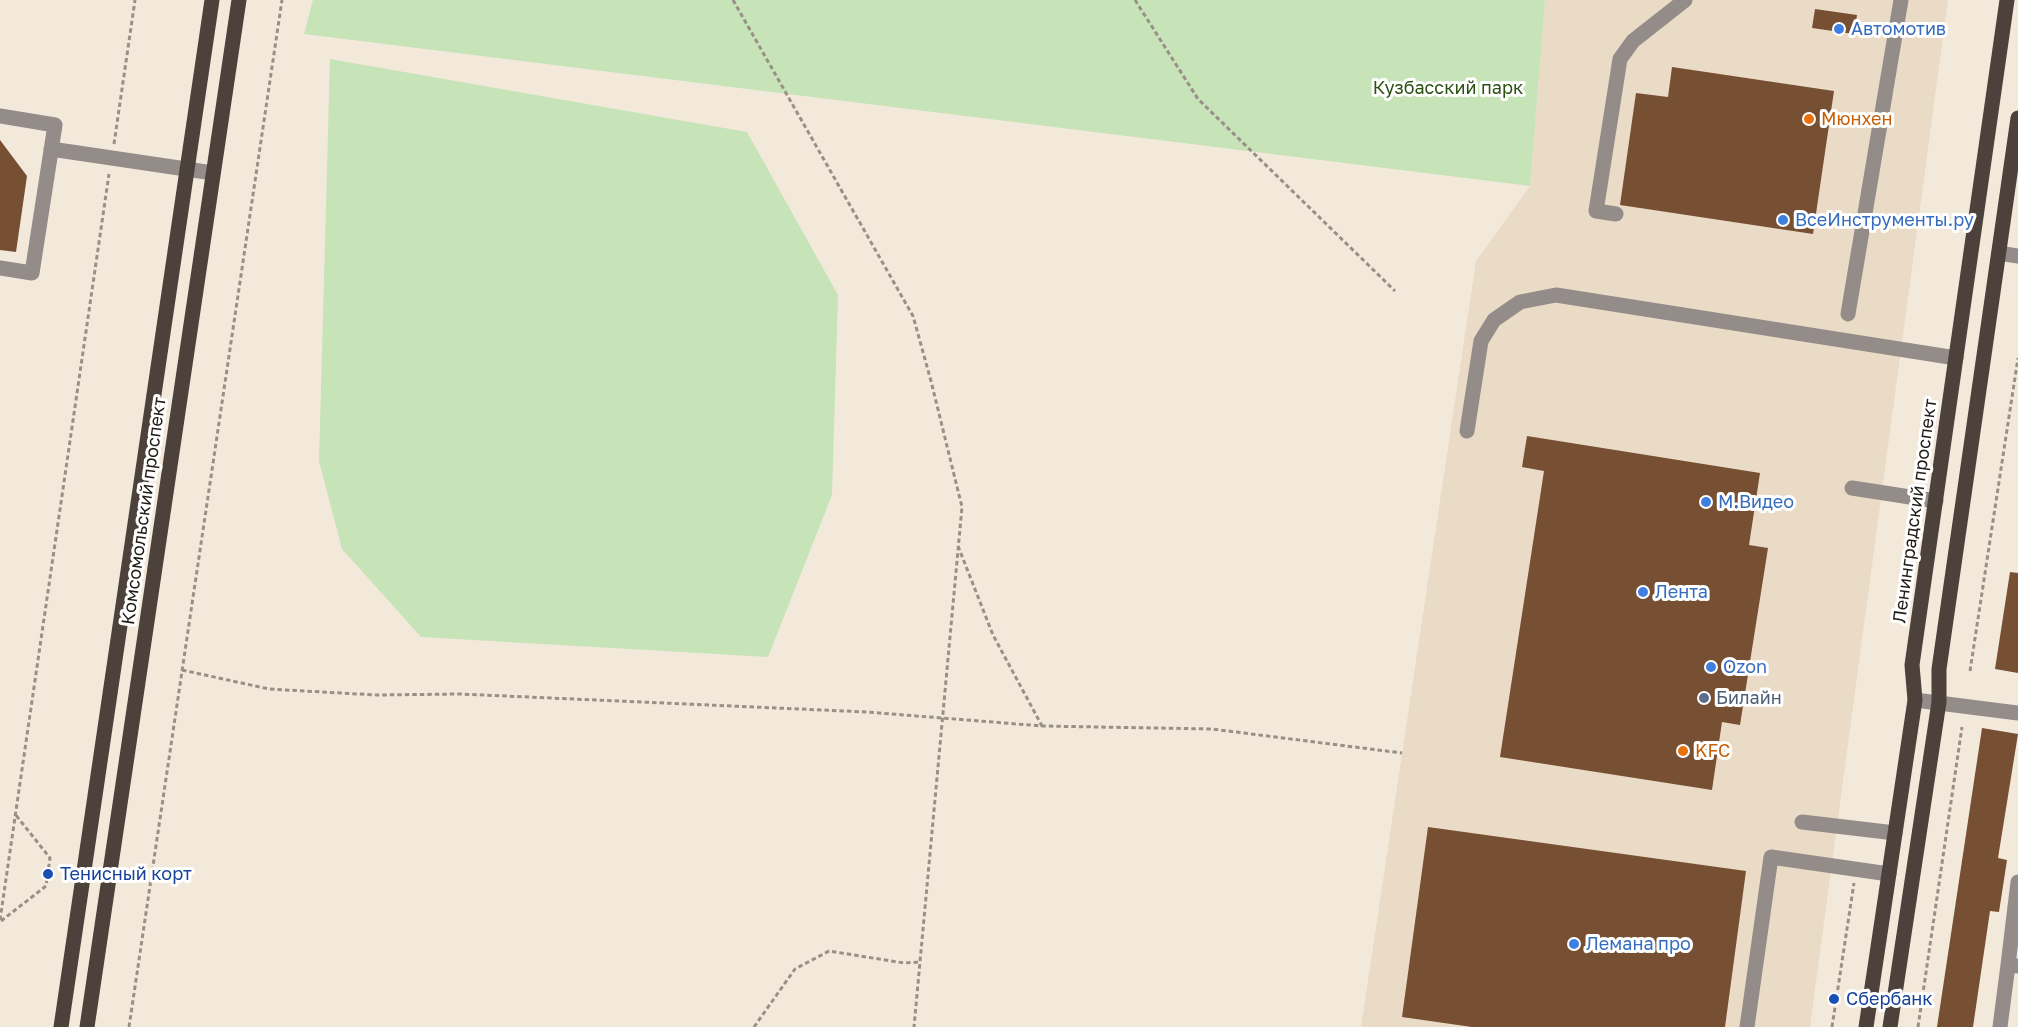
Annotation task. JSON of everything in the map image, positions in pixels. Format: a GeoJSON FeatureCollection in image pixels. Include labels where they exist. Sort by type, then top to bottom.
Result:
{"type":"FeatureCollection","features":[{"type":"Feature","properties":{"kind":"main road","name":"Комсомольский проспект"},"geometry":{"type":"LineString","coordinates":[[61,1027],[212,0]]}},
{"type":"Feature","properties":{"kind":"main road","name":"Комсомольский проспект"},"geometry":{"type":"LineString","coordinates":[[87,1027],[239,0]]}},
{"type":"Feature","properties":{"kind":"main road","name":"Ленинградский проспект"},"geometry":{"type":"LineString","coordinates":[[1866,1027],[1915,700],[1912,665],[2007,0]]}},
{"type":"Feature","properties":{"kind":"main road"},"geometry":{"type":"LineString","coordinates":[[1890,1027],[1939,702],[1939,669],[2018,118]]}},
{"type":"Feature","properties":{"kind":"street"},"geometry":{"type":"LineString","coordinates":[[1616,214],[1596,212],[1620,59],[1633,41],[1685,0]]}},
{"type":"Feature","properties":{"kind":"street"},"geometry":{"type":"LineString","coordinates":[[1848,314],[1900,0]]}},
{"type":"Feature","properties":{"kind":"street"},"geometry":{"type":"LineString","coordinates":[[0,117],[55,125],[33,273],[0,268]]}},
{"type":"Feature","properties":{"kind":"street"},"geometry":{"type":"LineString","coordinates":[[51,149],[213,173]]}},
{"type":"Feature","properties":{"kind":"street"},"geometry":{"type":"LineString","coordinates":[[1999,253],[2018,256]]}},
{"type":"Feature","properties":{"kind":"street"},"geometry":{"type":"LineString","coordinates":[[1467,431],[1481,341],[1494,320],[1520,302],[1556,295],[1956,358]]}},
{"type":"Feature","properties":{"kind":"street"},"geometry":{"type":"LineString","coordinates":[[1852,488],[1936,501]]}},
{"type":"Feature","properties":{"kind":"street"},"geometry":{"type":"LineString","coordinates":[[1915,700],[2018,713]]}},
{"type":"Feature","properties":{"kind":"street"},"geometry":{"type":"LineString","coordinates":[[1802,822],[1895,833]]}},
{"type":"Feature","properties":{"kind":"street"},"geometry":{"type":"LineString","coordinates":[[1747,1027],[1772,857],[1889,874]]}},
{"type":"Feature","properties":{"kind":"street"},"geometry":{"type":"LineString","coordinates":[[2000,1027],[2013,966],[2018,882]]}},
{"type":"Feature","properties":{"kind":"path"},"geometry":{"type":"LineString","coordinates":[[0,921],[135,0]]}},
{"type":"Feature","properties":{"kind":"path"},"geometry":{"type":"LineString","coordinates":[[129,1027],[282,0]]}},
{"type":"Feature","properties":{"kind":"path"},"geometry":{"type":"LineString","coordinates":[[733,0],[913,316],[962,507],[914,1027]]}},
{"type":"Feature","properties":{"kind":"path"},"geometry":{"type":"LineString","coordinates":[[1135,0],[1198,99],[1395,291]]}},
{"type":"Feature","properties":{"kind":"path"},"geometry":{"type":"LineString","coordinates":[[1970,671],[2018,358]]}},
{"type":"Feature","properties":{"kind":"path"},"geometry":{"type":"LineString","coordinates":[[958,545],[993,634],[1042,726]]}},
{"type":"Feature","properties":{"kind":"path"},"geometry":{"type":"LineString","coordinates":[[182,670],[269,689],[377,695],[460,694],[867,712],[1042,726],[1212,729],[1402,753]]}},
{"type":"Feature","properties":{"kind":"path"},"geometry":{"type":"LineString","coordinates":[[1918,1027],[1962,727]]}},
{"type":"Feature","properties":{"kind":"path"},"geometry":{"type":"LineString","coordinates":[[0,921],[46,886],[49,866],[50,858],[15,813]]}},
{"type":"Feature","properties":{"kind":"path"},"geometry":{"type":"LineString","coordinates":[[1832,1027],[1856,869]]}},
{"type":"Feature","properties":{"kind":"path"},"geometry":{"type":"LineString","coordinates":[[754,1027],[795,969],[830,951],[904,963],[920,962]]}},
{"type":"Feature","properties":{"kind":"shaded area"},"geometry":{"type":"Polygon","coordinates":[[[1545,0],[1948,0],[1810,1027],[1361,1027],[1476,261],[1530,186],[1545,0]]]}},
{"type":"Feature","properties":{"kind":"green space","name":"Кузбасский парк"},"geometry":{"type":"Polygon","coordinates":[[[313,0],[1545,0],[1530,186],[304,34],[313,0]]]}},
{"type":"Feature","properties":{"kind":"green space"},"geometry":{"type":"Polygon","coordinates":[[[330,59],[747,132],[838,295],[832,495],[768,657],[421,637],[342,549],[319,461],[330,59]]]}},
{"type":"Feature","properties":{"kind":"building"},"geometry":{"type":"Polygon","coordinates":[[[1815,9],[1857,15],[1854,34],[1812,28],[1815,9]]]}},
{"type":"Feature","properties":{"kind":"building"},"geometry":{"type":"Polygon","coordinates":[[[1672,67],[1834,91],[1813,234],[1620,205],[1636,93],[1668,97],[1672,67]]]}},
{"type":"Feature","properties":{"kind":"building"},"geometry":{"type":"Polygon","coordinates":[[[0,140],[27,176],[16,252],[0,250],[0,140]]]}},
{"type":"Feature","properties":{"kind":"building","name":"Лента"},"geometry":{"type":"Polygon","coordinates":[[[1527,436],[1760,473],[1749,545],[1768,548],[1740,725],[1722,722],[1712,790],[1500,757],[1544,471],[1522,467],[1527,436]]]}},
{"type":"Feature","properties":{"kind":"building"},"geometry":{"type":"Polygon","coordinates":[[[2010,572],[2018,573],[2018,673],[1995,669],[2010,572]]]}},
{"type":"Feature","properties":{"kind":"building"},"geometry":{"type":"Polygon","coordinates":[[[1982,728],[2018,734],[1998,858],[2007,860],[1999,912],[1990,911],[1973,1027],[1937,1027],[1982,728]]]}},
{"type":"Feature","properties":{"kind":"building","name":"Лемана про"},"geometry":{"type":"Polygon","coordinates":[[[1428,827],[1746,871],[1725,1027],[1472,1027],[1402,1017],[1428,827]]]}},
{"type":"Feature","properties":{"kind":"place","name":"Автомотив"},"geometry":{"type":"Point","coordinates":[1839,29]}},
{"type":"Feature","properties":{"kind":"place","name":"Мюнхен"},"geometry":{"type":"Point","coordinates":[1809,119]}},
{"type":"Feature","properties":{"kind":"place","name":"ВсеИнструменты.ру"},"geometry":{"type":"Point","coordinates":[1783,220]}},
{"type":"Feature","properties":{"kind":"place","name":"М.Видео"},"geometry":{"type":"Point","coordinates":[1706,502]}},
{"type":"Feature","properties":{"kind":"place","name":"Лента"},"geometry":{"type":"Point","coordinates":[1643,592]}},
{"type":"Feature","properties":{"kind":"place","name":"Ozon"},"geometry":{"type":"Point","coordinates":[1711,667]}},
{"type":"Feature","properties":{"kind":"place","name":"Билайн"},"geometry":{"type":"Point","coordinates":[1704,698]}},
{"type":"Feature","properties":{"kind":"place","name":"KFC"},"geometry":{"type":"Point","coordinates":[1683,751]}},
{"type":"Feature","properties":{"kind":"place","name":"Тенисный корт"},"geometry":{"type":"Point","coordinates":[48,874]}},
{"type":"Feature","properties":{"kind":"place","name":"Лемана про"},"geometry":{"type":"Point","coordinates":[1574,944]}},
{"type":"Feature","properties":{"kind":"place","name":"Сбербанк"},"geometry":{"type":"Point","coordinates":[1834,999]}}]}
